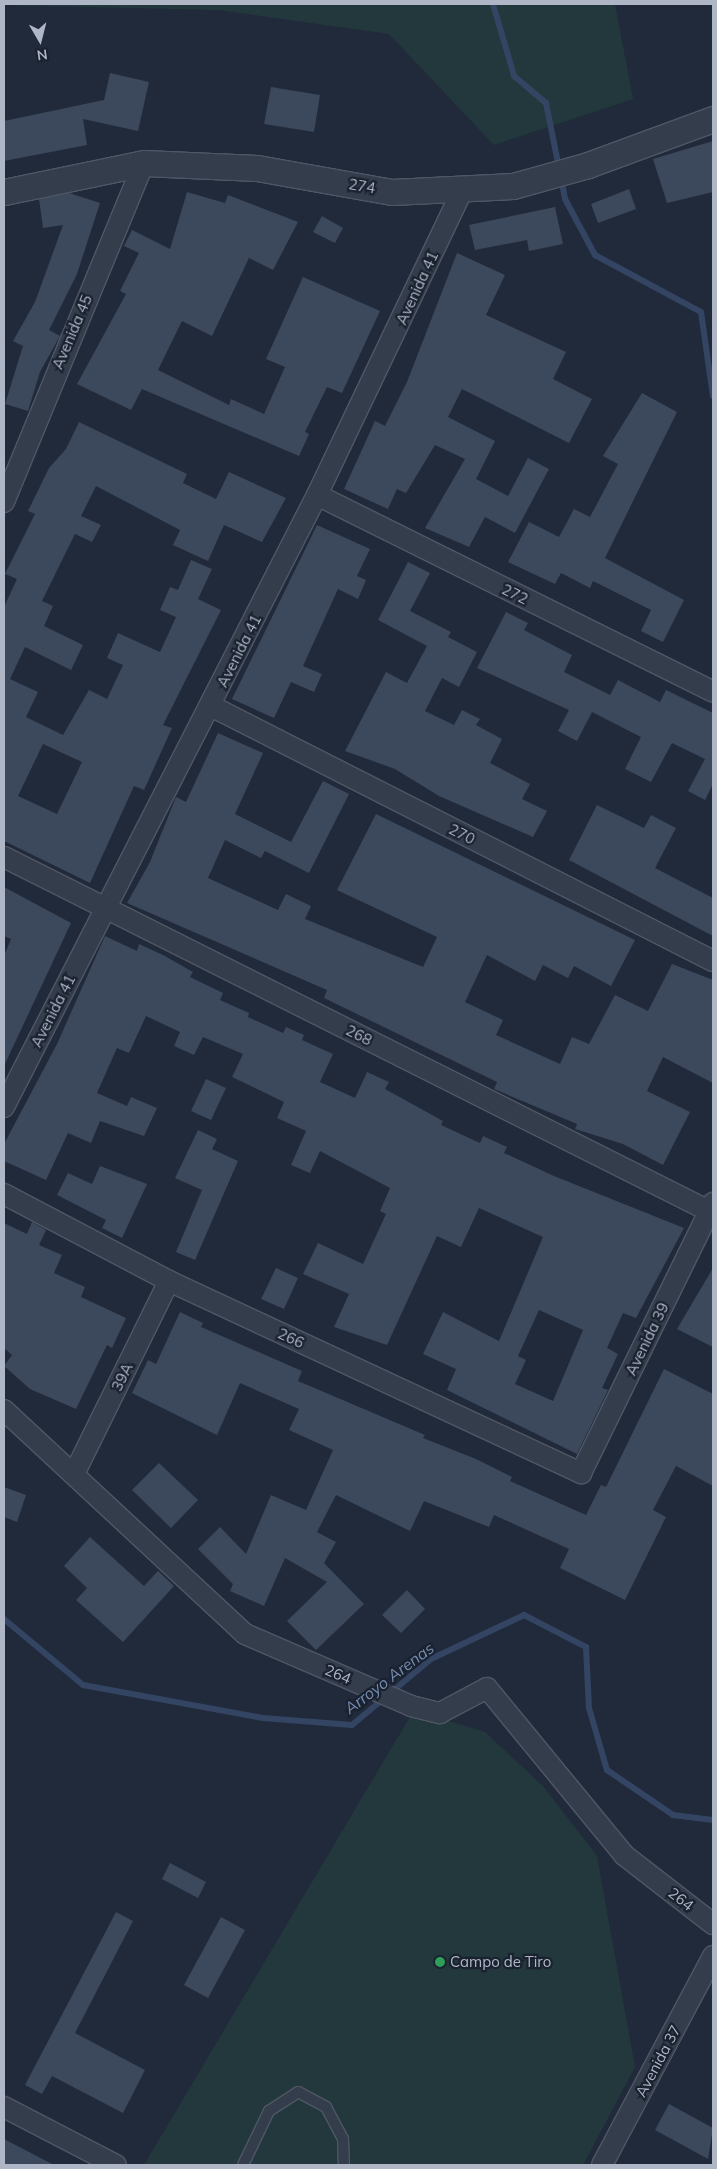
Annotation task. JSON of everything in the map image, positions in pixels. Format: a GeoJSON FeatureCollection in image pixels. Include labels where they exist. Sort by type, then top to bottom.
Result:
{"type":"FeatureCollection","features":[{"type":"Feature","properties":{"kind":"street","name":"274"},"geometry":{"type":"LineString","coordinates":[[4,192],[144,163],[257,168],[392,192],[462,191],[513,186],[588,165],[713,119]]}},
{"type":"Feature","properties":{"kind":"street","name":"Avenida 45"},"geometry":{"type":"LineString","coordinates":[[4,502],[144,163]]}},
{"type":"Feature","properties":{"kind":"street","name":"Avenida 41"},"geometry":{"type":"LineString","coordinates":[[4,1107],[317,496],[462,191]]}},
{"type":"Feature","properties":{"kind":"street","name":"272"},"geometry":{"type":"LineString","coordinates":[[317,496],[713,692]]}},
{"type":"Feature","properties":{"kind":"street","name":"270"},"geometry":{"type":"LineString","coordinates":[[211,706],[713,962]]}},
{"type":"Feature","properties":{"kind":"street","name":"268"},"geometry":{"type":"LineString","coordinates":[[4,857],[712,1209]]}},
{"type":"Feature","properties":{"kind":"street","name":"266"},"geometry":{"type":"LineString","coordinates":[[4,1194],[169,1281],[581,1474]]}},
{"type":"Feature","properties":{"kind":"street","name":"Avenida 39"},"geometry":{"type":"LineString","coordinates":[[581,1474],[712,1209]]}},
{"type":"Feature","properties":{"kind":"street","name":"39A"},"geometry":{"type":"LineString","coordinates":[[75,1472],[169,1281]]}},
{"type":"Feature","properties":{"kind":"street","name":"264"},"geometry":{"type":"LineString","coordinates":[[4,1410],[75,1472],[245,1634],[411,1706],[440,1713],[487,1688],[624,1855],[713,1924]]}},
{"type":"Feature","properties":{"kind":"street","name":"Avenida 37"},"geometry":{"type":"LineString","coordinates":[[602,2165],[713,1956]]}},
{"type":"Feature","properties":{"kind":"street"},"geometry":{"type":"LineString","coordinates":[[4,2107],[116,2165]]}},
{"type":"Feature","properties":{"kind":"lane"},"geometry":{"type":"LineString","coordinates":[[243,2165],[269,2111],[298,2092],[326,2107],[343,2140],[344,2165]]}},
{"type":"Feature","properties":{"kind":"green space"},"geometry":{"type":"Polygon","coordinates":[[[615,4],[633,99],[494,145],[389,34],[218,10],[4,5],[615,4]]]}},
{"type":"Feature","properties":{"kind":"green space","name":"Campo de Tiro"},"geometry":{"type":"Polygon","coordinates":[[[414,1710],[485,1732],[543,1786],[597,1856],[635,2067],[583,2165],[144,2165],[414,1710]]]}},
{"type":"Feature","properties":{"kind":"building"},"geometry":{"type":"Polygon","coordinates":[[[110,73],[149,82],[138,131],[83,119],[87,145],[4,161],[4,121],[104,100],[110,73]]]}},
{"type":"Feature","properties":{"kind":"building"},"geometry":{"type":"Polygon","coordinates":[[[271,87],[320,95],[314,132],[264,124],[271,87]]]}},
{"type":"Feature","properties":{"kind":"building"},"geometry":{"type":"Polygon","coordinates":[[[713,141],[713,192],[667,203],[653,159],[713,141]]]}},
{"type":"Feature","properties":{"kind":"building"},"geometry":{"type":"Polygon","coordinates":[[[629,189],[636,209],[598,223],[591,204],[629,189]]]}},
{"type":"Feature","properties":{"kind":"building"},"geometry":{"type":"Polygon","coordinates":[[[187,192],[225,203],[228,195],[298,222],[273,270],[249,258],[212,336],[182,321],[158,370],[229,405],[231,399],[264,414],[285,367],[266,359],[303,277],[380,311],[342,393],[327,387],[305,432],[309,434],[299,456],[142,389],[131,410],[77,384],[126,294],[120,291],[139,253],[124,246],[132,230],[170,249],[187,192]]]}},
{"type":"Feature","properties":{"kind":"building"},"geometry":{"type":"Polygon","coordinates":[[[69,193],[100,203],[77,274],[49,330],[60,336],[40,372],[28,411],[5,404],[23,346],[13,341],[35,302],[63,225],[43,228],[39,199],[69,193]]]}},
{"type":"Feature","properties":{"kind":"building"},"geometry":{"type":"Polygon","coordinates":[[[555,207],[563,244],[529,251],[527,240],[475,250],[469,225],[555,207]]]}},
{"type":"Feature","properties":{"kind":"building"},"geometry":{"type":"Polygon","coordinates":[[[322,216],[343,228],[335,243],[313,232],[322,216]]]}},
{"type":"Feature","properties":{"kind":"building"},"geometry":{"type":"Polygon","coordinates":[[[457,253],[505,275],[486,315],[566,352],[553,379],[592,399],[569,443],[462,389],[448,417],[495,441],[476,479],[508,496],[528,458],[549,469],[515,533],[485,517],[469,547],[425,528],[465,459],[435,445],[406,493],[397,489],[388,509],[344,489],[375,421],[385,426],[407,382],[457,253]]]}},
{"type":"Feature","properties":{"kind":"building"},"geometry":{"type":"Polygon","coordinates":[[[642,393],[677,412],[605,558],[684,600],[663,642],[641,631],[651,610],[593,581],[590,588],[561,573],[555,584],[508,562],[529,522],[559,537],[574,509],[590,517],[618,464],[603,456],[642,393]]]}},
{"type":"Feature","properties":{"kind":"building"},"geometry":{"type":"Polygon","coordinates":[[[79,422],[187,474],[183,483],[216,499],[229,472],[286,498],[262,542],[224,525],[208,561],[173,545],[180,530],[96,486],[81,516],[101,525],[92,542],[75,534],[42,601],[53,606],[44,626],[83,645],[71,670],[25,647],[10,679],[38,692],[26,717],[63,735],[89,690],[107,699],[123,665],[107,658],[118,633],[160,652],[176,617],[160,610],[170,587],[178,590],[191,560],[212,569],[198,599],[221,610],[163,725],[172,728],[144,790],[134,786],[90,883],[4,841],[4,607],[17,579],[5,574],[35,514],[28,511],[49,468],[66,449],[79,422]],[[43,744],[18,796],[57,814],[82,762],[43,744]]]}},
{"type":"Feature","properties":{"kind":"building"},"geometry":{"type":"Polygon","coordinates":[[[317,525],[370,549],[357,576],[366,580],[358,599],[338,589],[303,666],[322,674],[314,692],[291,682],[274,718],[232,699],[317,525]]]}},
{"type":"Feature","properties":{"kind":"building"},"geometry":{"type":"Polygon","coordinates":[[[408,562],[430,573],[410,611],[451,632],[448,637],[477,652],[459,687],[442,678],[425,711],[454,725],[462,710],[480,719],[476,725],[502,739],[490,763],[530,784],[522,799],[547,811],[533,837],[439,796],[395,769],[345,751],[386,672],[407,683],[427,646],[378,620],[408,562]]]}},
{"type":"Feature","properties":{"kind":"building"},"geometry":{"type":"Polygon","coordinates":[[[506,612],[528,623],[524,630],[572,655],[564,672],[610,695],[618,680],[660,702],[666,690],[713,713],[713,784],[705,800],[688,791],[705,759],[672,743],[651,782],[625,769],[641,737],[592,712],[577,741],[558,731],[569,710],[477,668],[506,612]]]}},
{"type":"Feature","properties":{"kind":"building"},"geometry":{"type":"Polygon","coordinates":[[[218,733],[263,753],[235,814],[291,842],[323,781],[349,794],[309,873],[265,851],[261,858],[225,840],[208,878],[278,910],[286,894],[311,906],[305,919],[423,967],[437,937],[337,890],[376,814],[635,940],[611,986],[574,966],[568,978],[543,965],[535,981],[487,955],[465,1002],[503,1020],[496,1035],[560,1064],[572,1037],[589,1044],[615,995],[648,1011],[672,964],[713,980],[713,1083],[663,1057],[647,1091],[690,1112],[663,1165],[623,1144],[575,1129],[577,1124],[494,1089],[497,1082],[324,998],[327,990],[127,903],[150,862],[176,797],[186,802],[218,733]]]}},
{"type":"Feature","properties":{"kind":"building"},"geometry":{"type":"Polygon","coordinates":[[[597,805],[644,828],[651,815],[676,828],[655,868],[713,898],[713,936],[569,860],[597,805]]]}},
{"type":"Feature","properties":{"kind":"building"},"geometry":{"type":"Polygon","coordinates":[[[4,887],[71,923],[4,1066],[4,956],[11,939],[4,936],[4,887]]]}},
{"type":"Feature","properties":{"kind":"building"},"geometry":{"type":"Polygon","coordinates":[[[105,936],[137,951],[139,944],[193,972],[190,977],[223,993],[220,1000],[249,1013],[248,1017],[283,1033],[286,1027],[304,1035],[302,1040],[333,1054],[320,1082],[355,1098],[367,1072],[389,1082],[385,1089],[443,1121],[441,1125],[480,1143],[483,1136],[507,1147],[504,1153],[554,1176],[684,1228],[636,1318],[623,1313],[607,1348],[618,1354],[602,1388],[608,1390],[577,1454],[447,1390],[456,1369],[423,1354],[443,1312],[499,1341],[543,1237],[479,1208],[461,1247],[437,1236],[387,1345],[334,1327],[349,1294],[303,1274],[318,1243],[363,1264],[386,1214],[380,1211],[390,1188],[320,1151],[310,1173],[291,1165],[306,1131],[277,1118],[284,1102],[232,1077],[243,1054],[203,1037],[194,1055],[174,1046],[180,1032],[146,1016],[129,1053],[117,1048],[97,1093],[127,1106],[131,1097],[157,1108],[144,1136],[100,1121],[91,1143],[68,1133],[46,1180],[4,1161],[4,1144],[57,1044],[105,936]],[[539,1310],[518,1356],[526,1360],[515,1384],[553,1401],[583,1330],[539,1310]]]}},
{"type":"Feature","properties":{"kind":"building"},"geometry":{"type":"Polygon","coordinates":[[[206,1079],[226,1088],[211,1120],[191,1111],[206,1079]]]}},
{"type":"Feature","properties":{"kind":"building"},"geometry":{"type":"Polygon","coordinates":[[[198,1130],[217,1139],[212,1149],[238,1161],[195,1260],[176,1252],[202,1190],[175,1178],[198,1130]]]}},
{"type":"Feature","properties":{"kind":"building"},"geometry":{"type":"Polygon","coordinates":[[[100,1166],[147,1184],[122,1238],[102,1228],[106,1220],[57,1195],[68,1173],[92,1184],[100,1166]]]}},
{"type":"Feature","properties":{"kind":"building"},"geometry":{"type":"Polygon","coordinates":[[[32,1222],[46,1230],[39,1245],[62,1255],[54,1273],[85,1287],[81,1297],[126,1318],[112,1348],[107,1345],[76,1409],[30,1389],[4,1366],[12,1355],[4,1348],[4,1223],[27,1234],[32,1222]]]}},
{"type":"Feature","properties":{"kind":"building"},"geometry":{"type":"Polygon","coordinates":[[[276,1268],[298,1278],[284,1309],[261,1299],[276,1268]]]}},
{"type":"Feature","properties":{"kind":"building"},"geometry":{"type":"Polygon","coordinates":[[[713,1268],[713,1347],[677,1329],[713,1268]]]}},
{"type":"Feature","properties":{"kind":"building"},"geometry":{"type":"Polygon","coordinates":[[[180,1312],[203,1323],[201,1327],[302,1371],[298,1381],[425,1435],[423,1438],[476,1459],[512,1477],[510,1481],[586,1515],[601,1485],[606,1487],[664,1369],[713,1394],[713,1486],[676,1466],[653,1510],[666,1517],[625,1600],[560,1568],[569,1549],[494,1515],[489,1527],[424,1501],[410,1531],[336,1495],[317,1532],[336,1542],[324,1563],[364,1604],[316,1650],[287,1621],[327,1582],[285,1558],[264,1606],[230,1591],[233,1584],[198,1549],[220,1527],[246,1554],[271,1495],[306,1510],[333,1450],[289,1430],[299,1409],[240,1383],[217,1435],[132,1393],[148,1360],[156,1364],[180,1312]]]}},
{"type":"Feature","properties":{"kind":"building"},"geometry":{"type":"Polygon","coordinates":[[[159,1463],[198,1500],[171,1528],[132,1490],[159,1463]]]}},
{"type":"Feature","properties":{"kind":"building"},"geometry":{"type":"Polygon","coordinates":[[[4,1487],[26,1495],[17,1522],[4,1517],[4,1487]]]}},
{"type":"Feature","properties":{"kind":"building"},"geometry":{"type":"Polygon","coordinates":[[[90,1537],[144,1586],[158,1571],[174,1586],[123,1642],[76,1600],[87,1588],[64,1566],[90,1537]]]}},
{"type":"Feature","properties":{"kind":"building"},"geometry":{"type":"Polygon","coordinates":[[[407,1590],[425,1609],[401,1633],[382,1615],[407,1590]]]}},
{"type":"Feature","properties":{"kind":"building"},"geometry":{"type":"Polygon","coordinates":[[[170,1863],[206,1882],[198,1898],[162,1879],[170,1863]]]}},
{"type":"Feature","properties":{"kind":"building"},"geometry":{"type":"Polygon","coordinates":[[[116,1912],[133,1921],[75,2033],[145,2070],[123,2113],[52,2076],[42,2094],[25,2085],[116,1912]]]}},
{"type":"Feature","properties":{"kind":"building"},"geometry":{"type":"Polygon","coordinates":[[[221,1917],[245,1930],[208,1998],[184,1985],[221,1917]]]}},
{"type":"Feature","properties":{"kind":"building"},"geometry":{"type":"Polygon","coordinates":[[[669,2104],[713,2128],[708,2159],[655,2130],[669,2104]]]}},
{"type":"Feature","properties":{"kind":"building"},"geometry":{"type":"Polygon","coordinates":[[[4,2139],[54,2165],[4,2165],[4,2139]]]}},
{"type":"Feature","properties":{"kind":"waterway"},"geometry":{"type":"LineString","coordinates":[[493,4],[514,76],[546,103],[559,168]]}},
{"type":"Feature","properties":{"kind":"waterway"},"geometry":{"type":"LineString","coordinates":[[561,178],[565,199],[595,255],[701,312],[713,396]]}},
{"type":"Feature","properties":{"kind":"waterway","name":"Arroyo Arenas"},"geometry":{"type":"LineString","coordinates":[[4,1619],[83,1685],[263,1718],[352,1725],[431,1659],[524,1615],[586,1647],[589,1708],[607,1770],[673,1815],[713,1820]]}},
{"type":"Feature","properties":{"kind":"place","name":"Campo de Tiro"},"geometry":{"type":"Point","coordinates":[440,1962]}}]}
